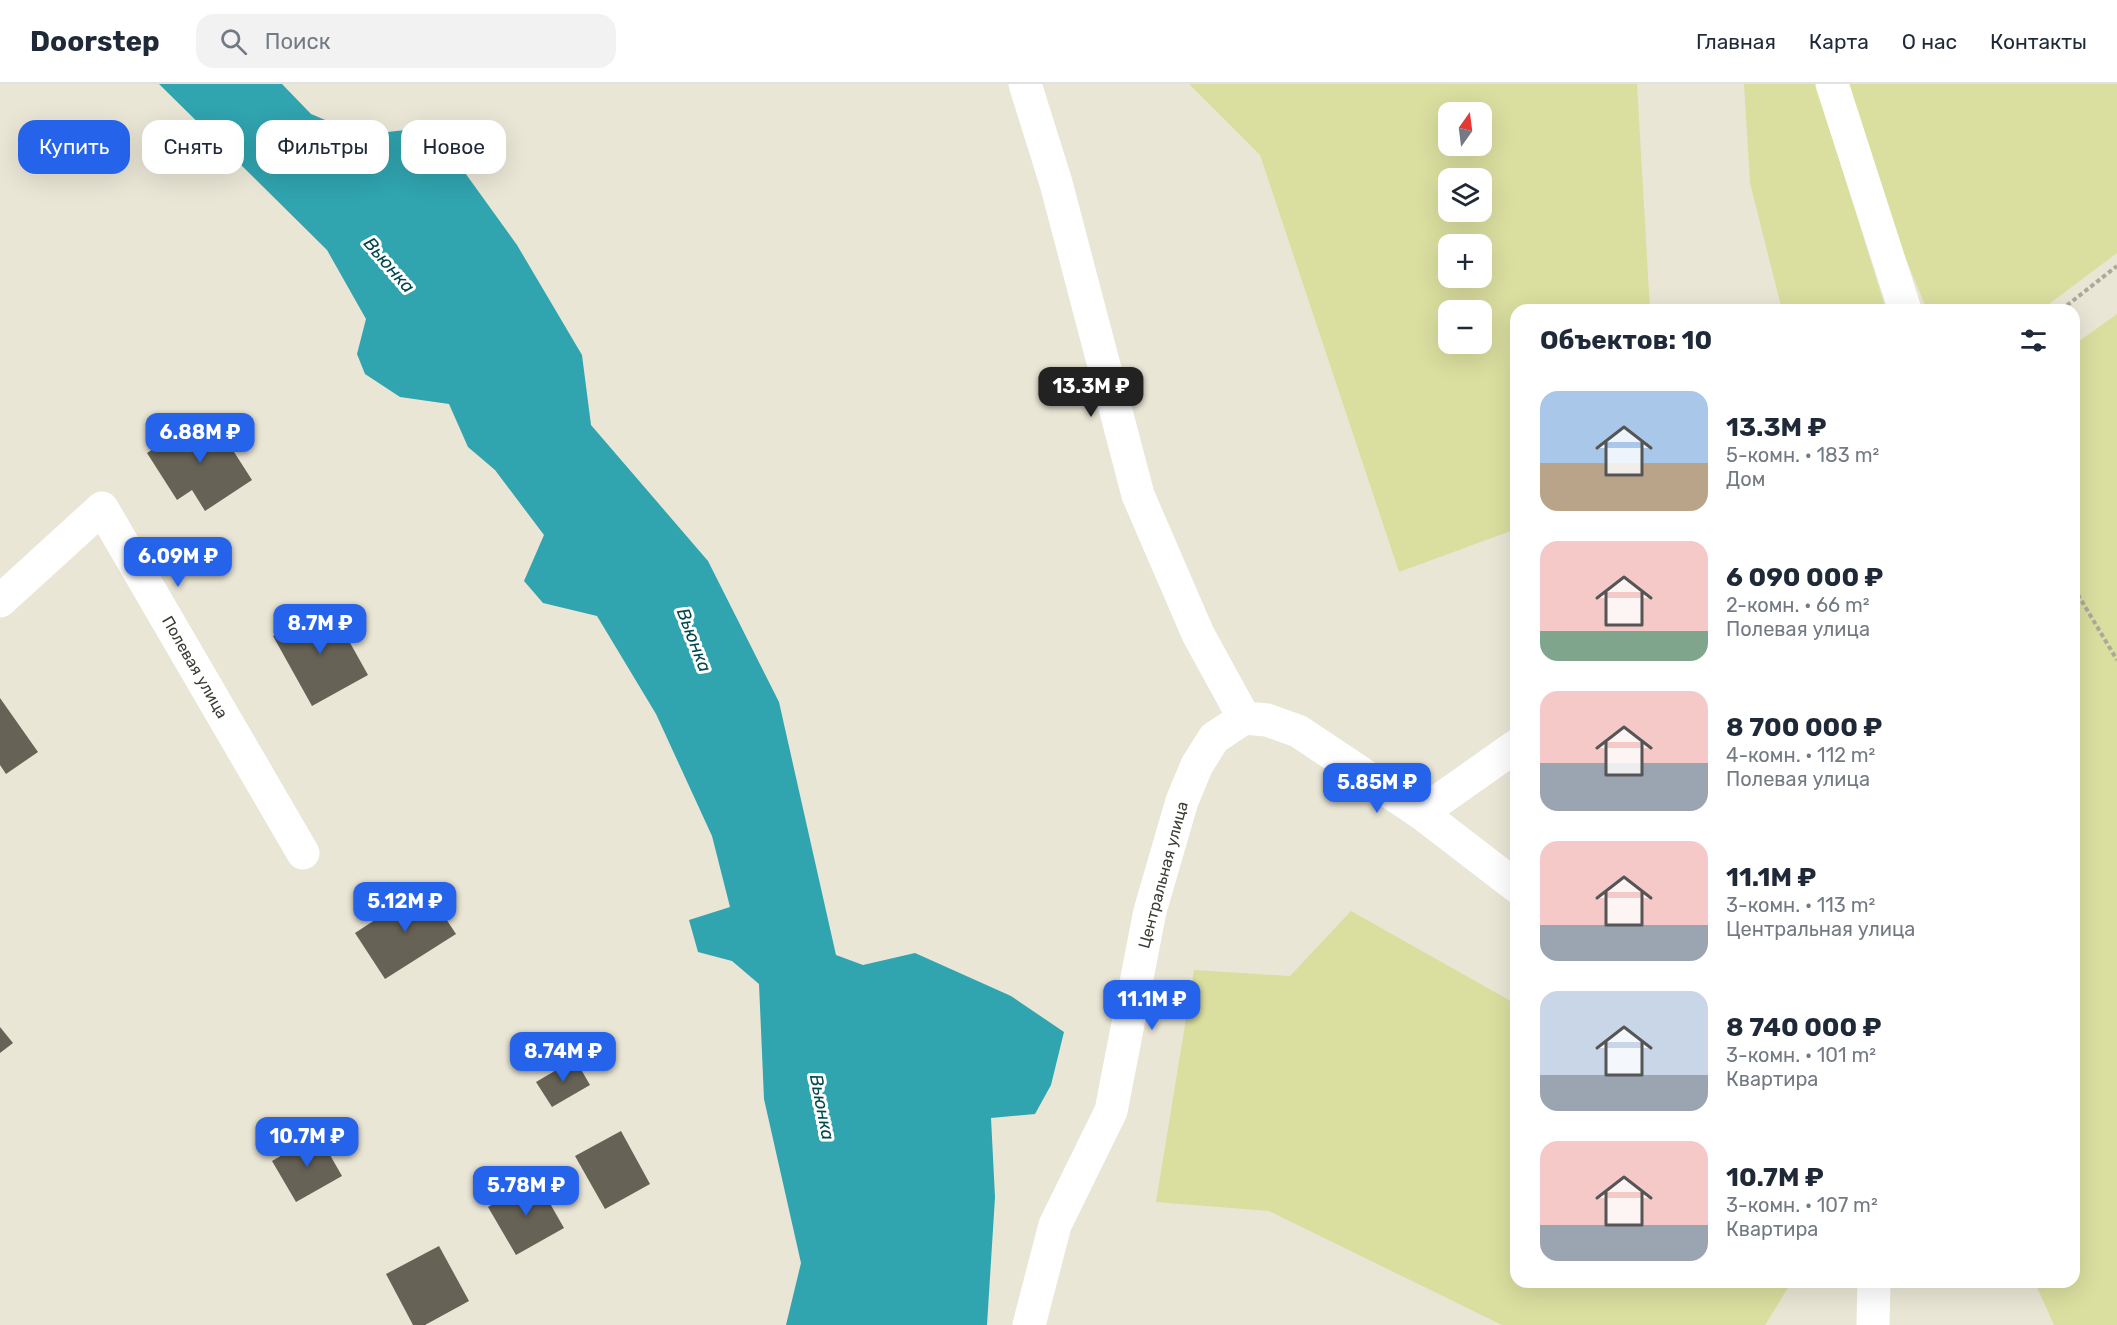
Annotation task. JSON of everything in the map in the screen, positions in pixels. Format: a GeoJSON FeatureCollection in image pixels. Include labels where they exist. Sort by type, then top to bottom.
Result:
{"type":"FeatureCollection","features":[{"type":"Feature","properties":{"kind":"street"},"geometry":{"type":"LineString","coordinates":[[1025,84],[1056,183],[1138,495],[1198,634],[1244,718],[1267,720],[1298,731],[1421,813],[1510,881]]}},
{"type":"Feature","properties":{"kind":"street"},"geometry":{"type":"LineString","coordinates":[[1832,84],[1903,304]]}},
{"type":"Feature","properties":{"kind":"street","name":"Полевая улица"},"geometry":{"type":"LineString","coordinates":[[0,601],[102,508],[303,853]]}},
{"type":"Feature","properties":{"kind":"street","name":"Центральная улица"},"geometry":{"type":"LineString","coordinates":[[1029,1325],[1055,1225],[1111,1111],[1150,911],[1182,801],[1197,765],[1214,738],[1244,718]]}},
{"type":"Feature","properties":{"kind":"street"},"geometry":{"type":"LineString","coordinates":[[1421,813],[1510,750]]}},
{"type":"Feature","properties":{"kind":"street"},"geometry":{"type":"LineString","coordinates":[[1873,1325],[1874,1288]]}},
{"type":"Feature","properties":{"kind":"path"},"geometry":{"type":"LineString","coordinates":[[2069,304],[2117,266]]}},
{"type":"Feature","properties":{"kind":"path"},"geometry":{"type":"LineString","coordinates":[[2080,598],[2117,660]]}},
{"type":"Feature","properties":{"kind":"green space"},"geometry":{"type":"Polygon","coordinates":[[[1189,84],[1637,84],[1650,304],[1510,304],[1510,531],[1399,572],[1260,155],[1189,84]]]}},
{"type":"Feature","properties":{"kind":"green space"},"geometry":{"type":"Polygon","coordinates":[[[1744,84],[1816,84],[1884,304],[1780,304],[1750,183],[1744,84]]]}},
{"type":"Feature","properties":{"kind":"green space"},"geometry":{"type":"Polygon","coordinates":[[[1848,84],[2117,84],[2117,253],[2049,304],[1925,304],[1896,235],[1848,84]]]}},
{"type":"Feature","properties":{"kind":"green space"},"geometry":{"type":"Polygon","coordinates":[[[2117,314],[2117,1325],[2054,1325],[2037,1288],[2080,1288],[2080,340],[2117,314]]]}},
{"type":"Feature","properties":{"kind":"green space"},"geometry":{"type":"Polygon","coordinates":[[[1351,911],[1510,1001],[1510,1288],[1788,1288],[1765,1325],[1502,1325],[1269,1211],[1156,1202],[1194,970],[1290,976],[1351,911]]]}},
{"type":"Feature","properties":{"kind":"water","name":"Вьюнка"},"geometry":{"type":"Polygon","coordinates":[[[159,84],[282,84],[311,114],[325,120],[256,120],[256,174],[389,174],[389,132],[401,130],[401,174],[466,174],[517,245],[582,355],[591,425],[708,561],[779,702],[836,955],[863,965],[915,953],[1011,996],[1064,1032],[1051,1085],[1035,1114],[991,1118],[995,1197],[987,1325],[786,1325],[801,1263],[764,1099],[759,984],[732,961],[698,952],[689,920],[730,907],[712,836],[656,714],[597,616],[543,603],[524,581],[544,535],[495,470],[468,447],[449,404],[400,397],[365,374],[357,354],[366,319],[327,250],[244,168],[244,120],[195,120],[159,84]]]}},
{"type":"Feature","properties":{"kind":"building"},"geometry":{"type":"Polygon","coordinates":[[[209,413],[252,480],[205,511],[192,490],[177,500],[147,453],[209,413]]]}},
{"type":"Feature","properties":{"kind":"building"},"geometry":{"type":"Polygon","coordinates":[[[329,605],[368,675],[312,706],[273,636],[329,605]]]}},
{"type":"Feature","properties":{"kind":"building"},"geometry":{"type":"Polygon","coordinates":[[[0,698],[38,752],[6,774],[0,765],[0,698]]]}},
{"type":"Feature","properties":{"kind":"building"},"geometry":{"type":"Polygon","coordinates":[[[425,887],[456,934],[385,979],[355,933],[425,887]]]}},
{"type":"Feature","properties":{"kind":"building"},"geometry":{"type":"Polygon","coordinates":[[[0,1027],[13,1043],[0,1053],[0,1027]]]}},
{"type":"Feature","properties":{"kind":"building"},"geometry":{"type":"Polygon","coordinates":[[[575,1059],[590,1085],[552,1107],[536,1082],[575,1059]]]}},
{"type":"Feature","properties":{"kind":"building"},"geometry":{"type":"Polygon","coordinates":[[[621,1131],[650,1184],[605,1209],[575,1156],[621,1131]]]}},
{"type":"Feature","properties":{"kind":"building"},"geometry":{"type":"Polygon","coordinates":[[[318,1134],[342,1176],[296,1202],[272,1161],[318,1134]]]}},
{"type":"Feature","properties":{"kind":"building"},"geometry":{"type":"Polygon","coordinates":[[[536,1179],[564,1228],[516,1255],[488,1207],[536,1179]]]}},
{"type":"Feature","properties":{"kind":"building"},"geometry":{"type":"Polygon","coordinates":[[[439,1246],[469,1301],[425,1325],[413,1325],[386,1274],[439,1246]]]}}]}
